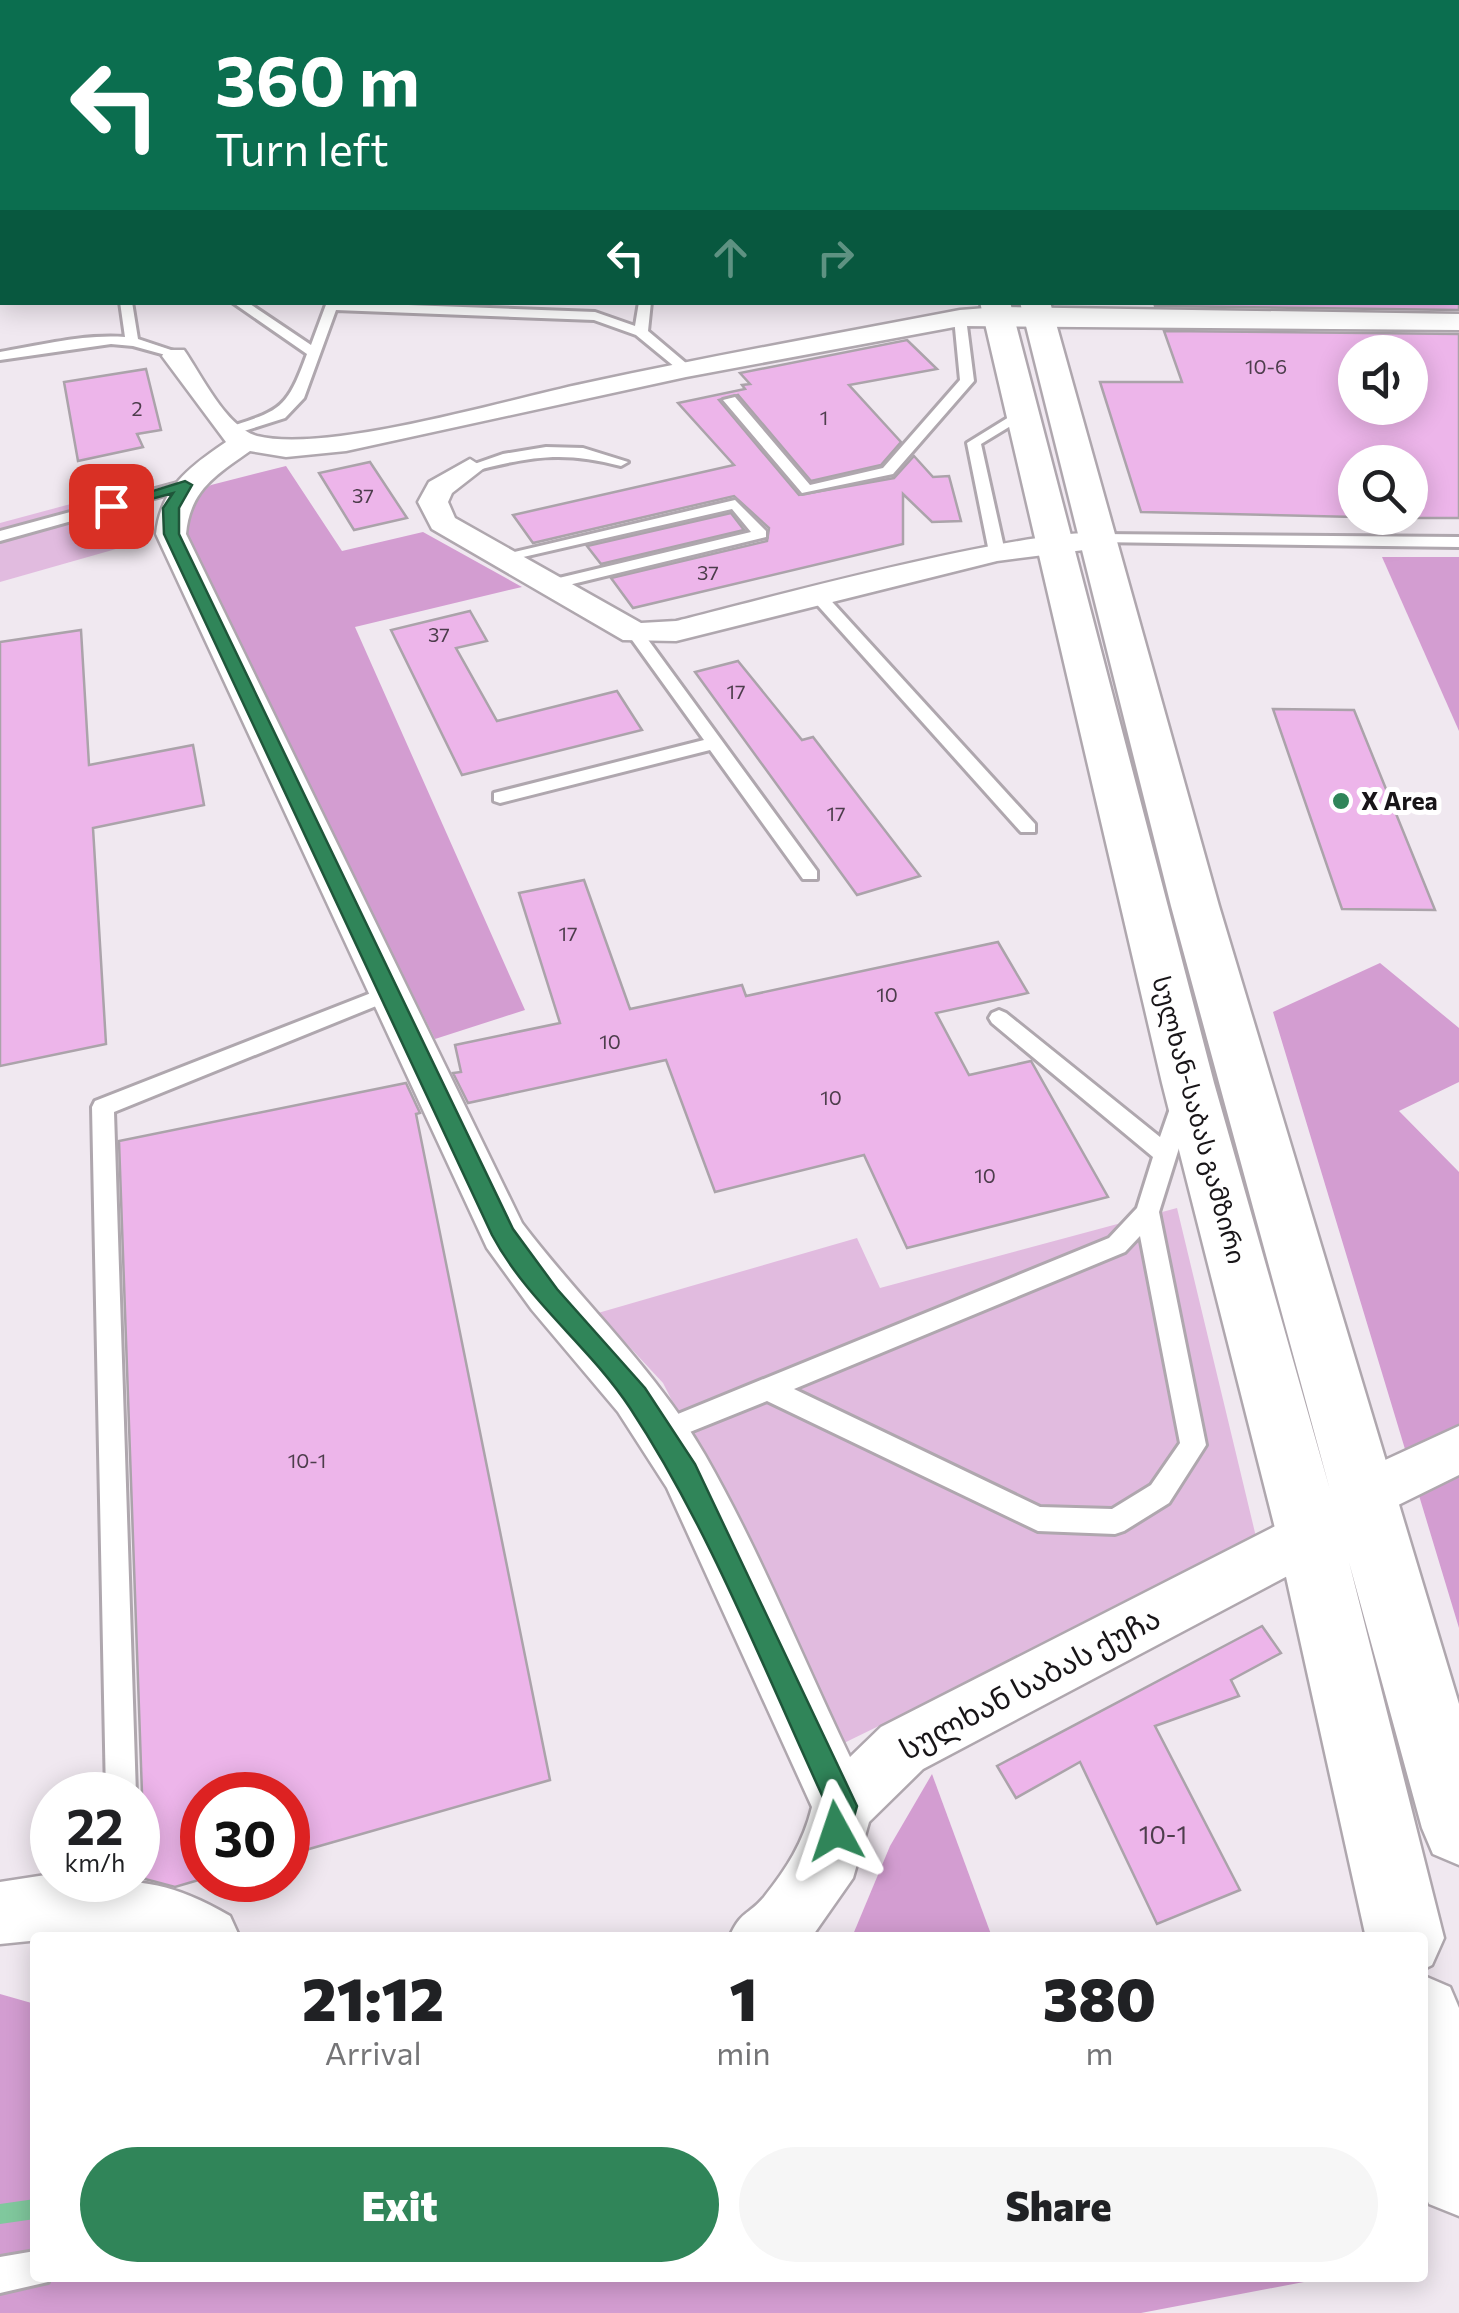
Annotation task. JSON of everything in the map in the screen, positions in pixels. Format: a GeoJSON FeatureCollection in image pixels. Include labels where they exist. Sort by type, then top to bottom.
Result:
{"type":"FeatureCollection","features":[{"type":"Feature","properties":{"kind":"main road","name":"სულხან-საბას გამზირი"},"geometry":{"type":"LineString","coordinates":[[1005,311],[1022,413],[1079,541],[1099,730],[1188,1083],[1310,1536],[1404,1932]]}},
{"type":"Feature","properties":{"kind":"main road","name":"სულხან-საბას გამზირი"},"geometry":{"type":"LineString","coordinates":[[1005,311],[1195,906],[1459,1828]]}},
{"type":"Feature","properties":{"kind":"main road"},"geometry":{"type":"LineString","coordinates":[[1437,2037],[1459,2174]]}},
{"type":"Feature","properties":{"kind":"street"},"geometry":{"type":"LineString","coordinates":[[175,356],[236,437],[286,449],[346,444],[686,370],[1005,311],[1459,322]]}},
{"type":"Feature","properties":{"kind":"street"},"geometry":{"type":"LineString","coordinates":[[236,437],[185,485],[171,508],[171,534],[504,1235],[548,1296],[636,1396],[686,1472],[842,1806],[830,1856],[783,1923],[770,1932]]}},
{"type":"Feature","properties":{"kind":"street"},"geometry":{"type":"LineString","coordinates":[[470,468],[439,488],[433,502],[443,522],[634,633],[676,631],[997,552],[1079,541]]}},
{"type":"Feature","properties":{"kind":"street","name":"სულხან საბას ქუჩა"},"geometry":{"type":"LineString","coordinates":[[842,1806],[902,1748],[1310,1536],[1364,1495],[1459,1448]]}},
{"type":"Feature","properties":{"kind":"street"},"geometry":{"type":"LineString","coordinates":[[0,1914],[51,1902]]}},
{"type":"Feature","properties":{"kind":"street"},"geometry":{"type":"LineString","coordinates":[[141,1902],[201,1932]]}},
{"type":"Feature","properties":{"kind":"lane"},"geometry":{"type":"LineString","coordinates":[[126,305],[132,339]]}},
{"type":"Feature","properties":{"kind":"lane"},"geometry":{"type":"LineString","coordinates":[[242,305],[313,352]]}},
{"type":"Feature","properties":{"kind":"lane"},"geometry":{"type":"LineString","coordinates":[[236,437],[280,415],[299,396],[332,305]]}},
{"type":"Feature","properties":{"kind":"lane"},"geometry":{"type":"LineString","coordinates":[[354,305],[595,316],[641,332],[686,370]]}},
{"type":"Feature","properties":{"kind":"lane"},"geometry":{"type":"LineString","coordinates":[[641,332],[646,305]]}},
{"type":"Feature","properties":{"kind":"lane"},"geometry":{"type":"LineString","coordinates":[[730,400],[807,490],[888,472],[968,381],[1005,311]]}},
{"type":"Feature","properties":{"kind":"lane"},"geometry":{"type":"LineString","coordinates":[[0,356],[132,339],[175,356]]}},
{"type":"Feature","properties":{"kind":"lane"},"geometry":{"type":"LineString","coordinates":[[997,552],[974,443],[1022,413]]}},
{"type":"Feature","properties":{"kind":"lane"},"geometry":{"type":"LineString","coordinates":[[470,468],[518,453],[556,449],[601,454],[621,462]]}},
{"type":"Feature","properties":{"kind":"lane"},"geometry":{"type":"LineString","coordinates":[[0,536],[185,485]]}},
{"type":"Feature","properties":{"kind":"lane"},"geometry":{"type":"LineString","coordinates":[[501,557],[736,504],[761,534],[548,585]]}},
{"type":"Feature","properties":{"kind":"lane"},"geometry":{"type":"LineString","coordinates":[[1079,541],[1459,542]]}},
{"type":"Feature","properties":{"kind":"lane"},"geometry":{"type":"LineString","coordinates":[[818,596],[1028,828]]}},
{"type":"Feature","properties":{"kind":"lane"},"geometry":{"type":"LineString","coordinates":[[634,633],[810,875]]}},
{"type":"Feature","properties":{"kind":"lane"},"geometry":{"type":"LineString","coordinates":[[500,797],[715,744]]}},
{"type":"Feature","properties":{"kind":"lane"},"geometry":{"type":"LineString","coordinates":[[120,1772],[103,1107],[389,993]]}},
{"type":"Feature","properties":{"kind":"lane"},"geometry":{"type":"LineString","coordinates":[[999,1018],[1165,1154]]}},
{"type":"Feature","properties":{"kind":"lane"},"geometry":{"type":"LineString","coordinates":[[660,1433],[1118,1245],[1147,1212],[1188,1083]]}},
{"type":"Feature","properties":{"kind":"lane"},"geometry":{"type":"LineString","coordinates":[[768,1389],[1038,1519],[1115,1522],[1160,1494],[1193,1445],[1147,1212]]}},
{"type":"Feature","properties":{"kind":"lane"},"geometry":{"type":"LineString","coordinates":[[0,2275],[30,2269]]}},
{"type":"Feature","properties":{"kind":"shaded area"},"geometry":{"type":"Polygon","coordinates":[[[1331,305],[1459,305],[1459,308],[1331,305]]]}},
{"type":"Feature","properties":{"kind":"shaded area"},"geometry":{"type":"Polygon","coordinates":[[[286,466],[342,551],[423,532],[522,587],[355,627],[525,1010],[435,1039],[182,534],[190,498],[211,485],[286,466]]]}},
{"type":"Feature","properties":{"kind":"shaded area"},"geometry":{"type":"Polygon","coordinates":[[[93,498],[123,547],[0,582],[0,523],[93,498]]]}},
{"type":"Feature","properties":{"kind":"shaded area"},"geometry":{"type":"Polygon","coordinates":[[[1382,557],[1459,557],[1459,731],[1382,557]]]}},
{"type":"Feature","properties":{"kind":"shaded area"},"geometry":{"type":"Polygon","coordinates":[[[1380,963],[1459,1028],[1459,1082],[1399,1111],[1459,1172],[1459,1628],[1273,1012],[1380,963]]]}},
{"type":"Feature","properties":{"kind":"shaded area"},"geometry":{"type":"Polygon","coordinates":[[[1177,1208],[1257,1541],[844,1743],[663,1383],[598,1313],[857,1238],[880,1288],[1177,1208]]]}},
{"type":"Feature","properties":{"kind":"shaded area"},"geometry":{"type":"Polygon","coordinates":[[[932,1774],[990,1932],[854,1932],[890,1846],[932,1774]]]}},
{"type":"Feature","properties":{"kind":"shaded area"},"geometry":{"type":"Polygon","coordinates":[[[0,1994],[30,2003],[30,2282],[1304,2282],[1141,2313],[0,2313],[0,1994]]]}},
{"type":"Feature","properties":{"kind":"building"},"geometry":{"type":"Polygon","coordinates":[[[1459,305],[1459,310],[1155,306],[1459,305]]]}},
{"type":"Feature","properties":{"kind":"building"},"geometry":{"type":"Polygon","coordinates":[[[1164,331],[1459,334],[1459,518],[1428,518],[1428,445],[1338,445],[1338,517],[1141,512],[1100,382],[1182,382],[1164,331]]]}},
{"type":"Feature","properties":{"kind":"building"},"geometry":{"type":"Polygon","coordinates":[[[907,340],[937,369],[849,385],[901,442],[881,465],[811,481],[738,395],[719,400],[799,495],[894,478],[914,456],[933,477],[949,476],[961,521],[932,522],[903,494],[903,544],[633,608],[611,578],[767,541],[769,528],[734,496],[533,543],[513,515],[734,465],[678,403],[745,389],[742,385],[750,384],[740,373],[907,340]]]}},
{"type":"Feature","properties":{"kind":"building"},"geometry":{"type":"Polygon","coordinates":[[[146,369],[161,430],[137,434],[143,447],[78,461],[64,382],[146,369]]]}},
{"type":"Feature","properties":{"kind":"building"},"geometry":{"type":"Polygon","coordinates":[[[370,462],[407,518],[354,530],[319,473],[370,462]]]}},
{"type":"Feature","properties":{"kind":"building"},"geometry":{"type":"Polygon","coordinates":[[[731,513],[744,530],[601,564],[587,546],[731,513]]]}},
{"type":"Feature","properties":{"kind":"building"},"geometry":{"type":"Polygon","coordinates":[[[470,611],[487,641],[456,648],[497,721],[617,691],[642,730],[462,775],[391,630],[470,611]]]}},
{"type":"Feature","properties":{"kind":"building"},"geometry":{"type":"Polygon","coordinates":[[[81,630],[89,765],[193,745],[204,805],[93,828],[106,1044],[0,1066],[0,642],[81,630]]]}},
{"type":"Feature","properties":{"kind":"building"},"geometry":{"type":"Polygon","coordinates":[[[738,661],[802,740],[813,737],[920,876],[857,895],[695,672],[738,661]]]}},
{"type":"Feature","properties":{"kind":"building"},"geometry":{"type":"Polygon","coordinates":[[[1273,709],[1354,710],[1435,910],[1342,909],[1273,709]]]}},
{"type":"Feature","properties":{"kind":"building"},"geometry":{"type":"Polygon","coordinates":[[[584,880],[630,1009],[742,985],[746,996],[998,942],[1028,993],[936,1013],[969,1075],[1031,1061],[1108,1197],[907,1248],[864,1155],[715,1192],[666,1060],[468,1103],[453,1073],[461,1072],[455,1045],[560,1023],[519,893],[584,880]]]}},
{"type":"Feature","properties":{"kind":"building"},"geometry":{"type":"Polygon","coordinates":[[[406,1083],[420,1113],[416,1114],[550,1780],[310,1849],[310,1772],[180,1772],[180,1886],[160,1883],[160,1772],[141,1772],[119,1141],[406,1083]]]}},
{"type":"Feature","properties":{"kind":"building"},"geometry":{"type":"Polygon","coordinates":[[[1262,1626],[1281,1653],[1231,1680],[1239,1696],[1155,1726],[1240,1890],[1157,1924],[1080,1762],[1016,1798],[997,1766],[1262,1626]]]}},
{"type":"Feature","properties":{"kind":"waterway"},"geometry":{"type":"LineString","coordinates":[[0,2214],[30,2210]]}},
{"type":"Feature","properties":{"kind":"place","name":"X Area"},"geometry":{"type":"Point","coordinates":[1341,801]}},
{"type":"Feature","properties":{"kind":"route"},"geometry":{"type":"LineString","coordinates":[[111,506],[185,485],[171,508],[171,534],[504,1235],[548,1296],[636,1396],[686,1472],[842,1806],[836,1831]]}}]}
